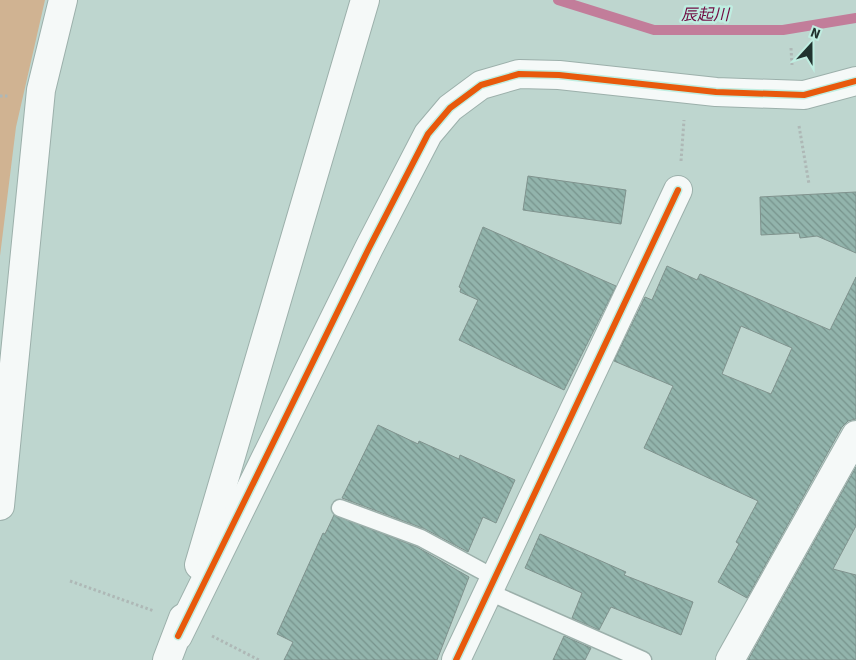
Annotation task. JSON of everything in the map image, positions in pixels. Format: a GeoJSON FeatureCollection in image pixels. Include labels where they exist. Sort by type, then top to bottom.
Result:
{"type":"FeatureCollection","features":[{"type":"Feature","properties":{"kind":"street"},"geometry":{"type":"LineString","coordinates":[[0,506],[41,90],[63,0]]}},
{"type":"Feature","properties":{"kind":"street"},"geometry":{"type":"LineString","coordinates":[[173,648],[365,0]]}},
{"type":"Feature","properties":{"kind":"street"},"geometry":{"type":"LineString","coordinates":[[173,648],[369,248],[428,134],[450,108],[480,85],[519,74],[559,75],[687,90],[804,95],[856,81]]}},
{"type":"Feature","properties":{"kind":"street"},"geometry":{"type":"LineString","coordinates":[[456,660],[678,190]]}},
{"type":"Feature","properties":{"kind":"street"},"geometry":{"type":"LineString","coordinates":[[730,660],[856,435]]}},
{"type":"Feature","properties":{"kind":"lane"},"geometry":{"type":"LineString","coordinates":[[340,508],[421,538],[492,585],[643,660]]}},
{"type":"Feature","properties":{"kind":"path"},"geometry":{"type":"LineString","coordinates":[[678,190],[687,90]]}},
{"type":"Feature","properties":{"kind":"shaded area"},"geometry":{"type":"Polygon","coordinates":[[[0,0],[45,0],[16,127],[0,256],[0,0]]]}},
{"type":"Feature","properties":{"kind":"building"},"geometry":{"type":"Polygon","coordinates":[[[528,176],[626,190],[621,224],[523,210],[528,176]]]}},
{"type":"Feature","properties":{"kind":"building"},"geometry":{"type":"Polygon","coordinates":[[[856,192],[856,253],[817,236],[800,238],[799,233],[761,235],[760,197],[856,192]]]}},
{"type":"Feature","properties":{"kind":"building"},"geometry":{"type":"Polygon","coordinates":[[[483,227],[616,286],[564,390],[459,340],[478,300],[460,292],[461,288],[459,287],[483,227]]]}},
{"type":"Feature","properties":{"kind":"building"},"geometry":{"type":"Polygon","coordinates":[[[667,266],[697,280],[700,274],[830,330],[856,277],[856,419],[848,421],[842,427],[747,598],[718,582],[739,544],[736,542],[758,501],[644,448],[673,386],[614,361],[645,297],[652,300],[667,266]],[[741,326],[722,374],[771,394],[792,348],[741,326]]]}},
{"type":"Feature","properties":{"kind":"building"},"geometry":{"type":"Polygon","coordinates":[[[378,425],[418,444],[419,441],[459,459],[460,455],[515,480],[496,523],[483,517],[468,552],[425,529],[342,498],[378,425]]]}},
{"type":"Feature","properties":{"kind":"building"},"geometry":{"type":"Polygon","coordinates":[[[856,467],[856,526],[833,569],[856,575],[856,660],[748,660],[856,467]]]}},
{"type":"Feature","properties":{"kind":"building"},"geometry":{"type":"Polygon","coordinates":[[[334,515],[417,547],[469,577],[437,660],[284,660],[293,642],[277,634],[323,533],[325,534],[334,515]]]}},
{"type":"Feature","properties":{"kind":"building"},"geometry":{"type":"Polygon","coordinates":[[[540,534],[626,572],[624,575],[693,602],[681,635],[611,607],[599,630],[572,618],[582,593],[525,568],[540,534]]]}},
{"type":"Feature","properties":{"kind":"building"},"geometry":{"type":"Polygon","coordinates":[[[564,636],[591,648],[585,660],[553,660],[564,636]]]}},
{"type":"Feature","properties":{"kind":"waterway","name":"辰起川"},"geometry":{"type":"LineString","coordinates":[[558,0],[654,30],[783,30],[856,18]]}},
{"type":"Feature","properties":{"kind":"cycle path"},"geometry":{"type":"LineString","coordinates":[[178,636],[369,248],[428,134],[450,108],[481,85],[519,74],[559,75],[716,92],[804,95],[856,81]]}},
{"type":"Feature","properties":{"kind":"cycle path"},"geometry":{"type":"LineString","coordinates":[[456,660],[678,190]]}}]}
